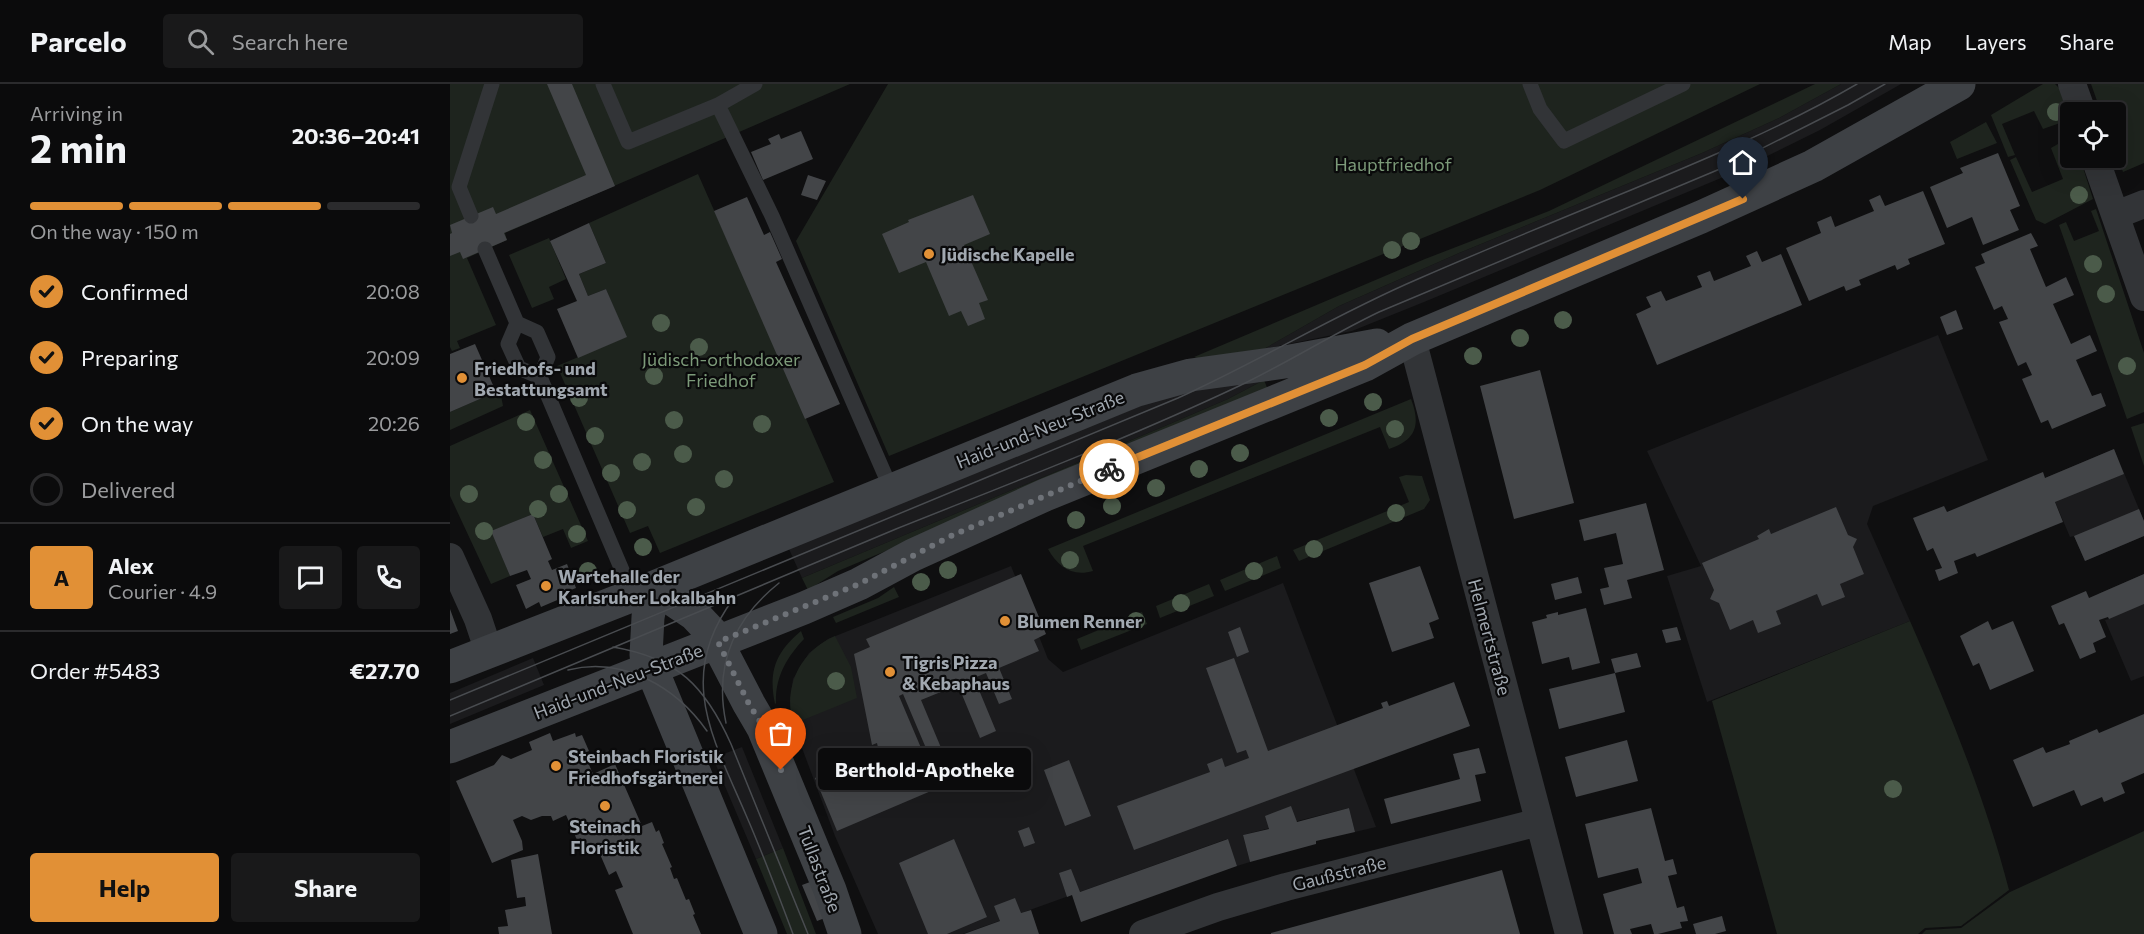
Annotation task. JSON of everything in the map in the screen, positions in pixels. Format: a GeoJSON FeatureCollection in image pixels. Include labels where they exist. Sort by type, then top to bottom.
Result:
{"type":"FeatureCollection","features":[{"type":"Feature","properties":{"kind":"main road","name":"Haid-und-Neu-Straße"},"geometry":{"type":"LineString","coordinates":[[450,747],[651,669],[859,584],[923,550],[1045,495],[1365,365],[1412,339],[1764,189],[1849,147],[1959,84]]}},
{"type":"Feature","properties":{"kind":"main road","name":"Haid-und-Neu-Straße"},"geometry":{"type":"LineString","coordinates":[[450,667],[644,592],[1127,393],[1163,381],[1213,371],[1285,362],[1412,339]]}},
{"type":"Feature","properties":{"kind":"main road","name":"Tullastraße"},"geometry":{"type":"LineString","coordinates":[[644,592],[694,614],[718,642],[749,704],[764,728],[830,890],[845,934]]}},
{"type":"Feature","properties":{"kind":"main road"},"geometry":{"type":"LineString","coordinates":[[644,592],[645,645],[651,669],[761,934]]}},
{"type":"Feature","properties":{"kind":"street"},"geometry":{"type":"LineString","coordinates":[[2072,84],[2078,102]]}},
{"type":"Feature","properties":{"kind":"street"},"geometry":{"type":"LineString","coordinates":[[2099,168],[2144,297]]}},
{"type":"Feature","properties":{"kind":"street"},"geometry":{"type":"LineString","coordinates":[[2116,215],[2144,204]]}},
{"type":"Feature","properties":{"kind":"street","name":"Helmertstraße"},"geometry":{"type":"LineString","coordinates":[[1412,339],[1569,934]]}},
{"type":"Feature","properties":{"kind":"street"},"geometry":{"type":"LineString","coordinates":[[450,557],[478,619],[489,651]]}},
{"type":"Feature","properties":{"kind":"street","name":"Gaußstraße"},"geometry":{"type":"LineString","coordinates":[[1143,934],[1218,907],[1286,887],[1539,822]]}},
{"type":"Feature","properties":{"kind":"lane"},"geometry":{"type":"LineString","coordinates":[[471,216],[454,185],[492,84]]}},
{"type":"Feature","properties":{"kind":"lane"},"geometry":{"type":"LineString","coordinates":[[603,84],[628,142],[718,105],[755,84]]}},
{"type":"Feature","properties":{"kind":"lane"},"geometry":{"type":"LineString","coordinates":[[1530,84],[1540,109],[1564,141],[1683,84]]}},
{"type":"Feature","properties":{"kind":"lane"},"geometry":{"type":"LineString","coordinates":[[718,105],[772,216],[892,490]]}},
{"type":"Feature","properties":{"kind":"lane"},"geometry":{"type":"LineString","coordinates":[[485,249],[517,323],[537,332],[548,357],[540,377]]}},
{"type":"Feature","properties":{"kind":"lane"},"geometry":{"type":"LineString","coordinates":[[517,323],[508,344],[519,368],[540,377],[644,592]]}},
{"type":"Feature","properties":{"kind":"shaded area"},"geometry":{"type":"Polygon","coordinates":[[[1841,84],[1901,84],[1820,130],[1733,173],[1424,302],[1352,331],[1264,349],[1339,306],[1459,253],[1702,153],[1779,118],[1841,84]]]}},
{"type":"Feature","properties":{"kind":"shaded area"},"geometry":{"type":"Polygon","coordinates":[[[1938,335],[1988,460],[1873,506],[1867,524],[1910,621],[1707,702],[1667,576],[1701,566],[1647,451],[1938,335]]]}},
{"type":"Feature","properties":{"kind":"shaded area"},"geometry":{"type":"Polygon","coordinates":[[[1264,380],[1228,399],[1165,426],[802,578],[789,549],[953,480],[1176,392],[1264,380]]]}},
{"type":"Feature","properties":{"kind":"shaded area"},"geometry":{"type":"Polygon","coordinates":[[[2114,449],[2144,521],[2144,536],[2085,561],[2074,536],[2070,537],[2045,478],[2114,449]]]}},
{"type":"Feature","properties":{"kind":"shaded area"},"geometry":{"type":"Polygon","coordinates":[[[1011,566],[1048,659],[1063,672],[1283,583],[1376,827],[1355,832],[1349,808],[1243,835],[1250,862],[1237,866],[1227,839],[963,934],[878,934],[835,836],[793,724],[790,701],[793,679],[809,653],[828,639],[1011,566]]]}},
{"type":"Feature","properties":{"kind":"shaded area"},"geometry":{"type":"Polygon","coordinates":[[[2144,574],[2144,676],[2131,681],[2105,620],[2109,619],[2098,594],[2144,574]]]}},
{"type":"Feature","properties":{"kind":"shaded area"},"geometry":{"type":"Polygon","coordinates":[[[533,658],[544,685],[450,724],[450,693],[533,658]]]}},
{"type":"Feature","properties":{"kind":"shaded area"},"geometry":{"type":"Polygon","coordinates":[[[742,747],[783,848],[756,859],[713,758],[742,747]]]}},
{"type":"Feature","properties":{"kind":"green space"},"geometry":{"type":"Polygon","coordinates":[[[450,84],[850,84],[505,233],[507,240],[467,258],[496,325],[457,341],[460,348],[452,351],[450,347],[450,84]]]}},
{"type":"Feature","properties":{"kind":"green space","name":"Hauptfriedhof"},"geometry":{"type":"Polygon","coordinates":[[[888,84],[1760,84],[1540,190],[889,456],[796,241],[888,84]]]}},
{"type":"Feature","properties":{"kind":"green space"},"geometry":{"type":"Polygon","coordinates":[[[1815,84],[1841,84],[1779,118],[1702,153],[1459,253],[1339,306],[1264,349],[1200,359],[1194,357],[1425,259],[1549,211],[1815,84]]]}},
{"type":"Feature","properties":{"kind":"green space"},"geometry":{"type":"Polygon","coordinates":[[[2043,84],[2055,84],[2063,92],[2066,102],[2060,102],[2060,123],[2043,129],[2034,111],[2002,124],[2015,155],[2008,157],[1991,115],[2043,84]]]}},
{"type":"Feature","properties":{"kind":"green space"},"geometry":{"type":"Polygon","coordinates":[[[2091,84],[2144,84],[2144,163],[2123,172],[2122,168],[2126,168],[2126,102],[2097,102],[2091,84]]]}},
{"type":"Feature","properties":{"kind":"green space"},"geometry":{"type":"Polygon","coordinates":[[[1986,122],[1997,143],[1957,159],[1950,142],[1986,122]]]}},
{"type":"Feature","properties":{"kind":"green space"},"geometry":{"type":"Polygon","coordinates":[[[2060,143],[2060,168],[2083,168],[2093,199],[2045,224],[2036,220],[2010,160],[2016,157],[2032,192],[2063,179],[2051,148],[2060,143]]]}},
{"type":"Feature","properties":{"kind":"green space","name":"Jüdisch-orthodoxer Friedhof"},"geometry":{"type":"Polygon","coordinates":[[[698,174],[834,482],[660,553],[648,526],[630,533],[557,366],[626,337],[606,289],[588,296],[579,274],[606,263],[589,223],[698,174]]]}},
{"type":"Feature","properties":{"kind":"green space"},"geometry":{"type":"Polygon","coordinates":[[[2096,209],[2144,353],[2144,412],[2127,419],[2059,225],[2066,222],[2074,241],[2099,231],[2091,211],[2096,209]]]}},
{"type":"Feature","properties":{"kind":"green space"},"geometry":{"type":"Polygon","coordinates":[[[549,238],[566,279],[549,287],[554,299],[532,308],[509,255],[549,238]]]}},
{"type":"Feature","properties":{"kind":"green space"},"geometry":{"type":"Polygon","coordinates":[[[1264,380],[1270,395],[838,571],[808,590],[802,578],[1228,399],[1264,380]]]}},
{"type":"Feature","properties":{"kind":"green space"},"geometry":{"type":"Polygon","coordinates":[[[500,390],[503,406],[450,430],[450,412],[500,390]]]}},
{"type":"Feature","properties":{"kind":"green space"},"geometry":{"type":"Polygon","coordinates":[[[1411,399],[1416,417],[1414,430],[1405,441],[1389,449],[1380,427],[1083,546],[1093,571],[1079,573],[1066,569],[1056,561],[1048,549],[1411,399]]]}},
{"type":"Feature","properties":{"kind":"green space"},"geometry":{"type":"Polygon","coordinates":[[[530,410],[588,541],[571,548],[563,529],[543,537],[533,514],[492,531],[510,576],[491,584],[450,496],[450,446],[530,410]]]}},
{"type":"Feature","properties":{"kind":"green space"},"geometry":{"type":"Polygon","coordinates":[[[2144,423],[2144,466],[2131,427],[2144,423]]]}},
{"type":"Feature","properties":{"kind":"green space"},"geometry":{"type":"Polygon","coordinates":[[[1422,476],[1430,500],[1424,509],[1299,561],[1293,550],[1409,502],[1399,477],[1422,476]]]}},
{"type":"Feature","properties":{"kind":"green space"},"geometry":{"type":"Polygon","coordinates":[[[1277,556],[1281,568],[1225,591],[1220,580],[1277,556]]]}},
{"type":"Feature","properties":{"kind":"green space"},"geometry":{"type":"Polygon","coordinates":[[[1209,584],[1214,596],[1160,618],[1156,606],[1209,584]]]}},
{"type":"Feature","properties":{"kind":"green space"},"geometry":{"type":"Polygon","coordinates":[[[894,587],[899,597],[836,623],[833,617],[878,598],[894,587]]]}},
{"type":"Feature","properties":{"kind":"green space"},"geometry":{"type":"Polygon","coordinates":[[[1142,612],[1147,624],[1081,650],[1077,639],[1142,612]]]}},
{"type":"Feature","properties":{"kind":"green space"},"geometry":{"type":"Polygon","coordinates":[[[1910,621],[1965,753],[1989,821],[2009,890],[1961,926],[1925,928],[1918,934],[1777,934],[1712,701],[1910,621]]]}},
{"type":"Feature","properties":{"kind":"green space"},"geometry":{"type":"Polygon","coordinates":[[[801,631],[804,639],[783,668],[775,704],[773,682],[776,663],[785,647],[801,631]]]}},
{"type":"Feature","properties":{"kind":"green space"},"geometry":{"type":"Polygon","coordinates":[[[835,636],[851,667],[857,698],[793,724],[790,697],[797,672],[812,651],[835,636]]]}},
{"type":"Feature","properties":{"kind":"green space"},"geometry":{"type":"Polygon","coordinates":[[[2144,831],[2144,934],[1922,934],[1926,930],[1961,928],[2010,892],[2144,831]]]}},
{"type":"Feature","properties":{"kind":"green space"},"geometry":{"type":"Polygon","coordinates":[[[783,848],[816,934],[787,934],[756,859],[783,848]]]}},
{"type":"Feature","properties":{"kind":"building"},"geometry":{"type":"Polygon","coordinates":[[[547,84],[572,84],[615,186],[504,233],[507,240],[463,259],[460,252],[450,256],[450,234],[452,233],[450,225],[493,207],[496,214],[586,175],[547,84]]]}},
{"type":"Feature","properties":{"kind":"building"},"geometry":{"type":"Polygon","coordinates":[[[801,131],[813,159],[763,180],[751,152],[771,144],[768,139],[779,134],[781,139],[801,131]]]}},
{"type":"Feature","properties":{"kind":"building"},"geometry":{"type":"Polygon","coordinates":[[[1998,153],[2020,206],[2010,210],[2019,230],[1983,245],[1972,217],[1947,228],[1930,187],[1963,173],[1960,168],[1998,153]]]}},
{"type":"Feature","properties":{"kind":"building"},"geometry":{"type":"Polygon","coordinates":[[[808,175],[826,181],[817,200],[801,195],[808,175]]]}},
{"type":"Feature","properties":{"kind":"building"},"geometry":{"type":"Polygon","coordinates":[[[1923,191],[1945,244],[1908,259],[1910,264],[1897,270],[1895,265],[1859,280],[1861,285],[1846,291],[1844,286],[1809,301],[1786,248],[1821,233],[1817,222],[1831,216],[1835,227],[1874,211],[1869,200],[1880,195],[1885,206],[1923,191]]]}},
{"type":"Feature","properties":{"kind":"building","name":"Jüdische Kapelle"},"geometry":{"type":"Polygon","coordinates":[[[973,195],[990,234],[964,245],[988,300],[979,303],[985,319],[968,326],[961,311],[949,316],[926,262],[899,273],[882,234],[909,222],[908,220],[973,195]]]}},
{"type":"Feature","properties":{"kind":"building"},"geometry":{"type":"Polygon","coordinates":[[[747,197],[764,235],[770,232],[782,259],[776,262],[840,404],[805,419],[714,211],[747,197]]]}},
{"type":"Feature","properties":{"kind":"building"},"geometry":{"type":"Polygon","coordinates":[[[589,223],[606,263],[579,274],[588,296],[606,289],[627,337],[578,358],[557,309],[577,301],[550,241],[589,223]]]}},
{"type":"Feature","properties":{"kind":"building"},"geometry":{"type":"Polygon","coordinates":[[[2031,233],[2038,246],[2030,249],[2046,287],[2066,277],[2074,295],[2053,304],[2071,344],[2090,335],[2097,351],[2076,360],[2092,396],[2101,393],[2106,406],[2052,429],[2048,420],[2041,423],[2022,379],[2032,375],[2026,362],[2018,366],[1999,322],[2008,319],[2002,306],[1994,310],[1975,267],[1985,263],[1981,254],[2031,233]]]}},
{"type":"Feature","properties":{"kind":"building"},"geometry":{"type":"Polygon","coordinates":[[[1757,251],[1762,262],[1781,254],[1802,305],[1657,365],[1636,314],[1651,307],[1646,297],[1661,291],[1666,301],[1702,287],[1697,276],[1710,271],[1714,281],[1751,266],[1746,256],[1757,251]]]}},
{"type":"Feature","properties":{"kind":"building"},"geometry":{"type":"Polygon","coordinates":[[[1956,310],[1963,329],[1947,335],[1940,317],[1956,310]]]}},
{"type":"Feature","properties":{"kind":"building"},"geometry":{"type":"Polygon","coordinates":[[[475,344],[496,392],[450,412],[450,354],[475,344]]]}},
{"type":"Feature","properties":{"kind":"building"},"geometry":{"type":"Polygon","coordinates":[[[1540,370],[1574,503],[1514,519],[1480,386],[1540,370]]]}},
{"type":"Feature","properties":{"kind":"building"},"geometry":{"type":"Polygon","coordinates":[[[2114,449],[2124,474],[2055,502],[2063,522],[1977,557],[1975,553],[1954,561],[1958,573],[1939,581],[1935,570],[1942,568],[1933,548],[1927,551],[1913,518],[1944,506],[1947,512],[2043,472],[2045,478],[2114,449]]]}},
{"type":"Feature","properties":{"kind":"building"},"geometry":{"type":"Polygon","coordinates":[[[1646,503],[1664,570],[1627,580],[1632,598],[1604,605],[1600,589],[1609,587],[1604,568],[1623,564],[1616,533],[1584,541],[1579,520],[1646,503]]]}},
{"type":"Feature","properties":{"kind":"building"},"geometry":{"type":"Polygon","coordinates":[[[1836,507],[1848,535],[1857,539],[1853,547],[1864,574],[1840,584],[1845,597],[1822,606],[1817,594],[1776,611],[1781,624],[1758,633],[1753,620],[1730,630],[1719,603],[1710,599],[1714,590],[1702,563],[1759,539],[1757,536],[1769,529],[1771,534],[1836,507]]]}},
{"type":"Feature","properties":{"kind":"building"},"geometry":{"type":"Polygon","coordinates":[[[2139,509],[2144,521],[2144,536],[2085,561],[2074,536],[2139,509]]]}},
{"type":"Feature","properties":{"kind":"building"},"geometry":{"type":"Polygon","coordinates":[[[533,514],[552,559],[548,561],[552,570],[567,564],[576,588],[568,591],[569,595],[541,607],[539,602],[526,609],[516,585],[531,579],[527,570],[510,576],[491,531],[533,514]]]}},
{"type":"Feature","properties":{"kind":"building"},"geometry":{"type":"Polygon","coordinates":[[[1420,566],[1439,619],[1429,623],[1434,638],[1392,652],[1369,583],[1420,566]]]}},
{"type":"Feature","properties":{"kind":"building"},"geometry":{"type":"Polygon","coordinates":[[[1021,574],[1046,634],[1034,640],[1039,651],[999,668],[1012,699],[999,704],[986,673],[974,678],[996,731],[980,738],[958,685],[921,700],[947,762],[934,767],[903,694],[899,696],[938,788],[837,831],[815,778],[879,752],[877,743],[872,745],[854,654],[870,647],[866,639],[1021,574]]]}},
{"type":"Feature","properties":{"kind":"building"},"geometry":{"type":"Polygon","coordinates":[[[2144,574],[2144,604],[2109,619],[2108,617],[2099,620],[2106,637],[2093,643],[2096,652],[2080,659],[2064,623],[2059,625],[2051,606],[2086,591],[2089,598],[2144,574]]]}},
{"type":"Feature","properties":{"kind":"building"},"geometry":{"type":"Polygon","coordinates":[[[1578,577],[1582,593],[1555,600],[1551,584],[1578,577]]]}},
{"type":"Feature","properties":{"kind":"building"},"geometry":{"type":"Polygon","coordinates":[[[1586,608],[1600,663],[1572,670],[1569,657],[1542,664],[1532,622],[1547,618],[1546,615],[1558,612],[1558,615],[1586,608]]]}},
{"type":"Feature","properties":{"kind":"building"},"geometry":{"type":"Polygon","coordinates":[[[450,609],[458,631],[450,634],[450,609]]]}},
{"type":"Feature","properties":{"kind":"building"},"geometry":{"type":"Polygon","coordinates":[[[1988,621],[1992,630],[2013,621],[2034,671],[1990,690],[1979,663],[1973,666],[1960,636],[1988,621]]]}},
{"type":"Feature","properties":{"kind":"building"},"geometry":{"type":"Polygon","coordinates":[[[1240,627],[1249,652],[1237,657],[1228,632],[1240,627]]]}},
{"type":"Feature","properties":{"kind":"building"},"geometry":{"type":"Polygon","coordinates":[[[1677,627],[1681,640],[1666,643],[1662,630],[1677,627]]]}},
{"type":"Feature","properties":{"kind":"building"},"geometry":{"type":"Polygon","coordinates":[[[1637,653],[1641,667],[1615,673],[1611,659],[1637,653]]]}},
{"type":"Feature","properties":{"kind":"building"},"geometry":{"type":"Polygon","coordinates":[[[1234,658],[1268,751],[1383,708],[1381,703],[1387,701],[1389,706],[1454,682],[1470,726],[1134,850],[1117,806],[1210,772],[1207,764],[1222,758],[1225,767],[1249,758],[1246,750],[1237,753],[1206,668],[1234,658]]]}},
{"type":"Feature","properties":{"kind":"building"},"geometry":{"type":"Polygon","coordinates":[[[1615,673],[1625,712],[1559,729],[1549,689],[1615,673]]]}},
{"type":"Feature","properties":{"kind":"building"},"geometry":{"type":"Polygon","coordinates":[[[2144,714],[2144,773],[2121,783],[2125,793],[2104,802],[2102,797],[2081,806],[2074,790],[2033,807],[2013,760],[2043,747],[2046,753],[2070,744],[2069,741],[2097,729],[2099,733],[2144,714]]]}},
{"type":"Feature","properties":{"kind":"building"},"geometry":{"type":"Polygon","coordinates":[[[550,733],[553,741],[575,733],[576,737],[582,735],[589,751],[584,753],[593,774],[615,764],[642,826],[652,822],[656,832],[659,830],[674,879],[677,878],[686,900],[689,899],[701,934],[633,934],[615,890],[623,887],[616,871],[609,875],[596,845],[586,849],[581,838],[577,840],[566,815],[553,821],[551,816],[531,820],[522,816],[513,820],[522,841],[523,850],[492,863],[456,781],[494,765],[502,755],[511,759],[532,750],[529,742],[550,733]]]}},
{"type":"Feature","properties":{"kind":"building"},"geometry":{"type":"Polygon","coordinates":[[[1627,740],[1638,781],[1576,797],[1565,757],[1627,740]]]}},
{"type":"Feature","properties":{"kind":"building"},"geometry":{"type":"Polygon","coordinates":[[[1479,748],[1486,773],[1475,775],[1481,801],[1391,824],[1384,799],[1460,779],[1453,754],[1479,748]]]}},
{"type":"Feature","properties":{"kind":"building"},"geometry":{"type":"Polygon","coordinates":[[[1069,760],[1091,816],[1065,826],[1044,770],[1069,760]]]}},
{"type":"Feature","properties":{"kind":"building"},"geometry":{"type":"Polygon","coordinates":[[[1291,806],[1297,822],[1349,808],[1355,832],[1316,841],[1316,844],[1250,862],[1243,835],[1269,829],[1265,816],[1291,806]]]}},
{"type":"Feature","properties":{"kind":"building"},"geometry":{"type":"Polygon","coordinates":[[[1651,808],[1665,861],[1673,859],[1677,874],[1668,876],[1677,908],[1684,906],[1688,921],[1680,922],[1682,928],[1658,934],[1654,934],[1651,924],[1630,929],[1632,934],[1614,934],[1603,894],[1642,883],[1638,868],[1598,878],[1585,824],[1651,808]]]}},
{"type":"Feature","properties":{"kind":"building"},"geometry":{"type":"Polygon","coordinates":[[[1029,827],[1035,843],[1024,847],[1018,831],[1029,827]]]}},
{"type":"Feature","properties":{"kind":"building"},"geometry":{"type":"Polygon","coordinates":[[[954,839],[987,917],[947,934],[928,934],[899,863],[954,839]]]}},
{"type":"Feature","properties":{"kind":"building"},"geometry":{"type":"Polygon","coordinates":[[[1228,839],[1237,866],[1081,922],[1072,895],[1067,897],[1059,873],[1071,869],[1080,892],[1228,839]]]}},
{"type":"Feature","properties":{"kind":"building"},"geometry":{"type":"Polygon","coordinates":[[[538,854],[552,934],[499,934],[498,927],[508,926],[505,910],[526,906],[525,897],[517,898],[511,860],[538,854]]]}},
{"type":"Feature","properties":{"kind":"building"},"geometry":{"type":"Polygon","coordinates":[[[1502,870],[1520,934],[1271,934],[1271,933],[1502,870]]]}},
{"type":"Feature","properties":{"kind":"building"},"geometry":{"type":"Polygon","coordinates":[[[810,882],[825,918],[817,921],[802,885],[810,882]]]}},
{"type":"Feature","properties":{"kind":"building"},"geometry":{"type":"Polygon","coordinates":[[[1015,898],[1021,913],[1031,910],[1039,934],[964,934],[1000,921],[994,906],[1015,898]]]}},
{"type":"Feature","properties":{"kind":"building"},"geometry":{"type":"Polygon","coordinates":[[[1722,916],[1726,931],[1715,934],[1696,934],[1693,924],[1722,916]]]}},
{"type":"Feature","properties":{"kind":"tram line"},"geometry":{"type":"LineString","coordinates":[[450,700],[1178,398],[1388,293],[1774,128],[1857,84]]}},
{"type":"Feature","properties":{"kind":"tram line"},"geometry":{"type":"LineString","coordinates":[[450,716],[840,552],[1154,424],[1257,377],[1379,312],[1727,166],[1885,84]]}},
{"type":"Feature","properties":{"kind":"tram line"},"geometry":{"type":"LineString","coordinates":[[726,723],[723,682],[731,645],[750,612],[779,583]]}},
{"type":"Feature","properties":{"kind":"tram line"},"geometry":{"type":"LineString","coordinates":[[734,598],[716,627],[706,654],[703,681],[706,707],[722,760],[793,934]]}},
{"type":"Feature","properties":{"kind":"tram line"},"geometry":{"type":"LineString","coordinates":[[613,647],[636,652],[672,667],[687,678],[711,706],[731,744],[808,934]]}},
{"type":"Feature","properties":{"kind":"tram line"},"geometry":{"type":"LineString","coordinates":[[568,670],[609,667],[646,679],[680,701],[707,731]]}},
{"type":"Feature","properties":{"kind":"way so far"},"geometry":{"type":"LineString","coordinates":[[781,770],[764,728],[749,704],[718,642],[859,584],[953,535],[1109,469]]}},
{"type":"Feature","properties":{"kind":"place","name":"Jüdische Kapelle"},"geometry":{"type":"Point","coordinates":[929,254]}},
{"type":"Feature","properties":{"kind":"place","name":"Friedhofs- und Bestattungsamt"},"geometry":{"type":"Point","coordinates":[462,378]}},
{"type":"Feature","properties":{"kind":"place","name":"Wartehalle der Karlsruher Lokalbahn"},"geometry":{"type":"Point","coordinates":[546,586]}},
{"type":"Feature","properties":{"kind":"place","name":"Blumen Renner"},"geometry":{"type":"Point","coordinates":[1005,621]}},
{"type":"Feature","properties":{"kind":"place","name":"Tigris Pizza & Kebaphaus"},"geometry":{"type":"Point","coordinates":[890,672]}},
{"type":"Feature","properties":{"kind":"place","name":"Steinbach Floristik Friedhofsgärtnerei"},"geometry":{"type":"Point","coordinates":[556,766]}},
{"type":"Feature","properties":{"kind":"place","name":"Berthold-Apotheke"},"geometry":{"type":"Point","coordinates":[781,770]}},
{"type":"Feature","properties":{"kind":"place","name":"Steinach Floristik"},"geometry":{"type":"Point","coordinates":[605,806]}},
{"type":"Feature","properties":{"kind":"route"},"geometry":{"type":"LineString","coordinates":[[1109,469],[1365,365],[1412,339],[1743,199]]}}]}
